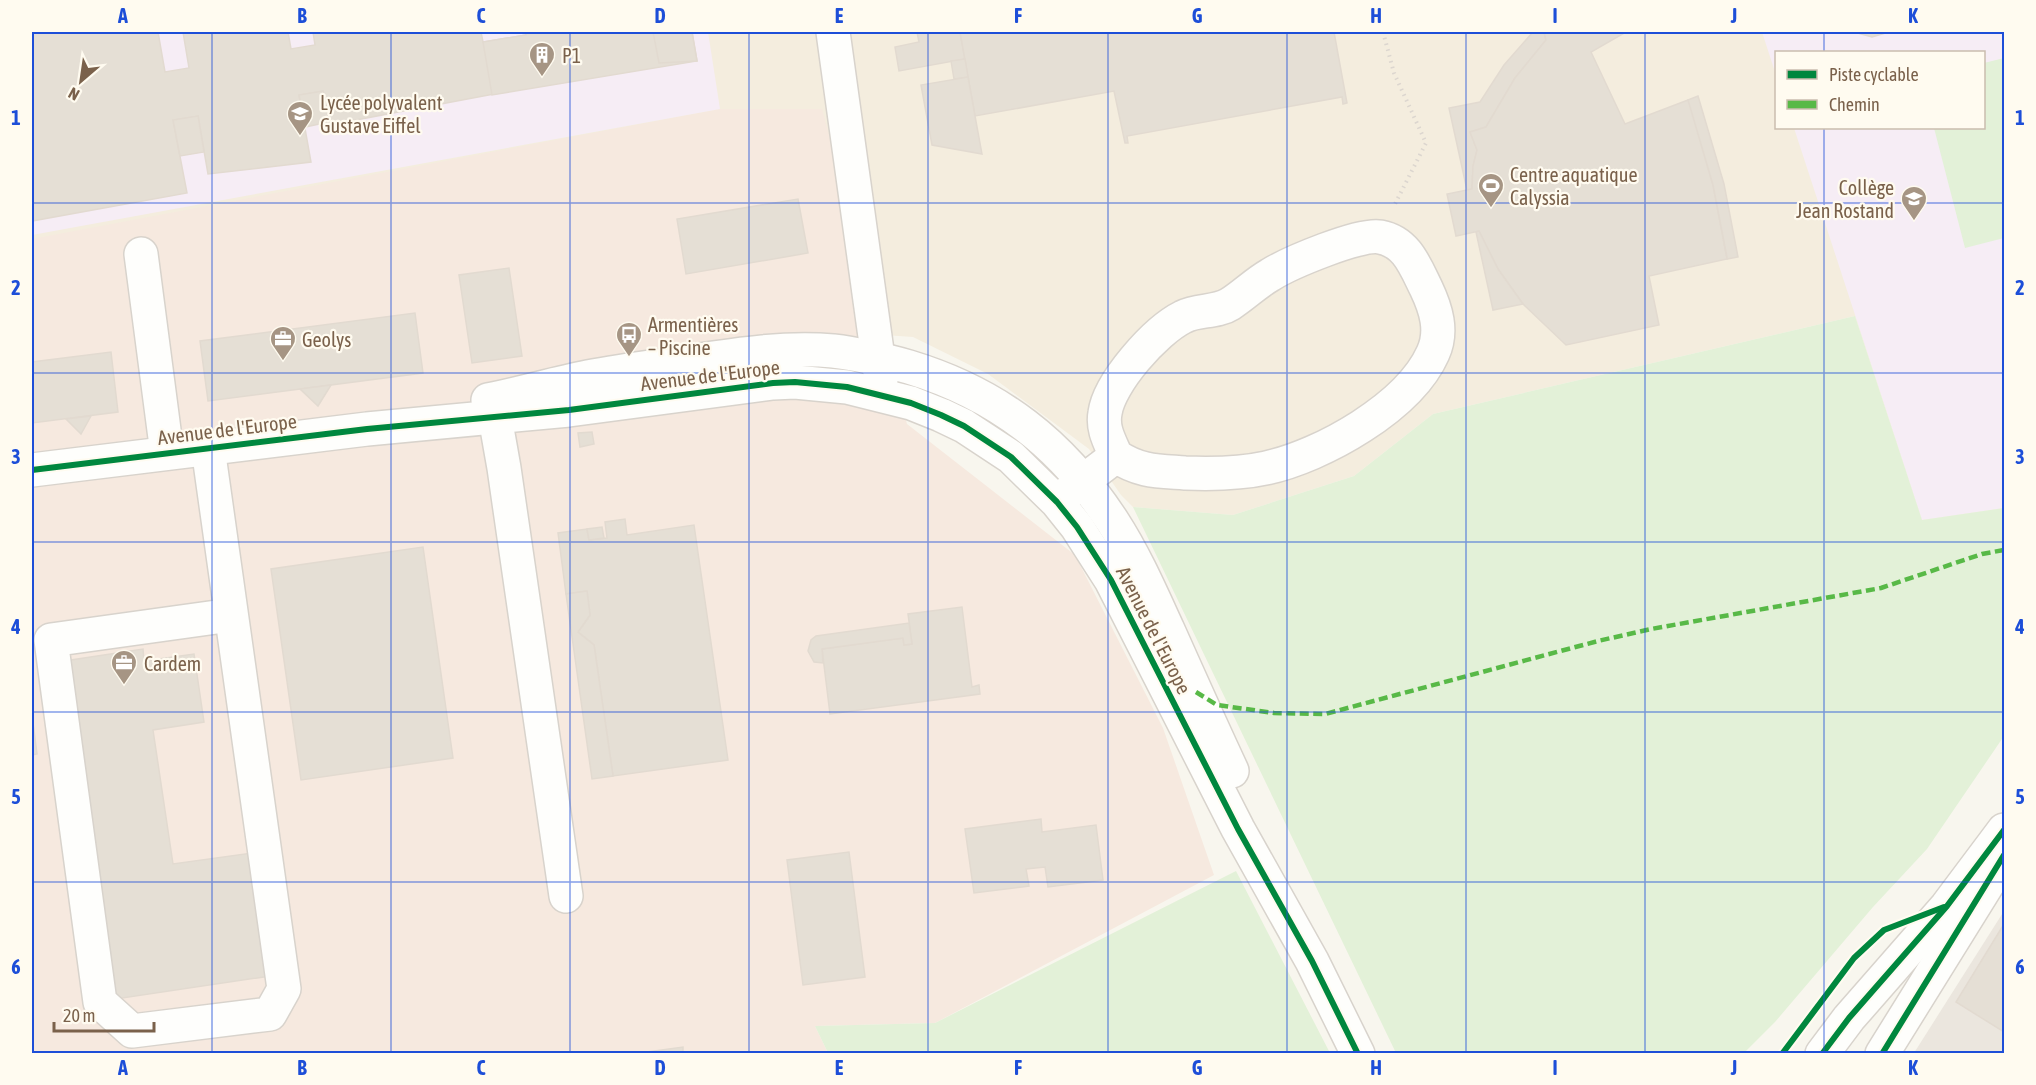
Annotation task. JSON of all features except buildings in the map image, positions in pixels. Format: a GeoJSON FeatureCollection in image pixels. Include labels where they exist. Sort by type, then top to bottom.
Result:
{"type":"FeatureCollection","features":[{"type":"Feature","properties":{"kind":"street"},"geometry":{"type":"LineString","coordinates":[[833,32],[883,395]]}},
{"type":"Feature","properties":{"kind":"street"},"geometry":{"type":"LineString","coordinates":[[1378,236],[1393,241],[1412,259],[1430,297],[1439,332],[1435,348],[1418,378],[1388,406],[1340,439],[1291,461],[1267,468],[1217,474],[1146,470],[1130,465],[1116,456],[1105,432],[1104,415],[1108,398],[1128,367],[1166,329],[1181,318],[1196,311],[1227,306],[1273,273],[1363,237],[1378,236]]}},
{"type":"Feature","properties":{"kind":"street"},"geometry":{"type":"LineString","coordinates":[[141,254],[167,453]]}},
{"type":"Feature","properties":{"kind":"street","name":"Avenue de l'Europe"},"geometry":{"type":"LineString","coordinates":[[32,470],[367,429],[494,408],[590,376],[747,354],[834,351],[879,359],[956,384],[1011,414],[1050,446],[1083,482],[1113,521],[1148,584],[1278,875],[1312,961]]}},
{"type":"Feature","properties":{"kind":"street","name":"Avenue de l'Europe"},"geometry":{"type":"LineString","coordinates":[[494,408],[568,410],[773,383],[824,384],[883,395],[941,415],[964,426],[1011,458],[1057,502],[1083,535],[1111,580],[1238,829],[1312,961],[1358,1053]]}},
{"type":"Feature","properties":{"kind":"street"},"geometry":{"type":"LineString","coordinates":[[494,408],[566,896]]}},
{"type":"Feature","properties":{"kind":"street"},"geometry":{"type":"LineString","coordinates":[[208,448],[284,989],[270,1014],[132,1031],[100,1002],[51,640],[231,615]]}},
{"type":"Feature","properties":{"kind":"street"},"geometry":{"type":"LineString","coordinates":[[1057,502],[1116,456]]}},
{"type":"Feature","properties":{"kind":"street"},"geometry":{"type":"LineString","coordinates":[[1822,1053],[1849,1018],[1947,906],[2004,830]]}},
{"type":"Feature","properties":{"kind":"street"},"geometry":{"type":"LineString","coordinates":[[1881,1053],[2004,855]]}},
{"type":"Feature","properties":{"kind":"path"},"geometry":{"type":"LineString","coordinates":[[1378,236],[1426,143],[1394,73],[1383,32]]}},
{"type":"Feature","properties":{"kind":"shaded area"},"geometry":{"type":"Polygon","coordinates":[[[32,32],[2004,32],[2004,508],[1922,520],[1855,316],[1433,414],[1354,476],[1233,515],[1133,507],[1121,495],[1089,449],[988,374],[913,337],[855,333],[32,437],[32,32]]]}},
{"type":"Feature","properties":{"kind":"shaded area","name":"Lycée polyvalent Gustave Eiffel"},"geometry":{"type":"Polygon","coordinates":[[[32,32],[708,32],[720,109],[32,235],[32,32]]]}},
{"type":"Feature","properties":{"kind":"shaded area","name":"Collège Jean Rostand"},"geometry":{"type":"Polygon","coordinates":[[[1762,32],[2004,32],[2004,508],[1922,520],[1794,129],[1985,129],[1985,51],[1775,51],[1775,72],[1762,32]]]}},
{"type":"Feature","properties":{"kind":"shaded area"},"geometry":{"type":"Polygon","coordinates":[[[720,109],[822,109],[907,424],[1075,555],[1163,728],[1214,875],[935,1023],[815,1026],[828,1053],[32,1054],[32,239],[720,109]]]}},
{"type":"Feature","properties":{"kind":"shaded area"},"geometry":{"type":"Polygon","coordinates":[[[2004,911],[2004,1053],[1914,1053],[2004,911]]]}},
{"type":"Feature","properties":{"kind":"green space"},"geometry":{"type":"Polygon","coordinates":[[[2004,58],[2004,238],[1965,248],[1934,129],[1985,129],[1985,63],[2004,58]]]}},
{"type":"Feature","properties":{"kind":"green space"},"geometry":{"type":"Polygon","coordinates":[[[1855,316],[1922,520],[2004,508],[2004,736],[1927,849],[1873,907],[1775,1022],[1744,1053],[1396,1053],[1133,507],[1233,515],[1354,476],[1433,414],[1855,316]]]}},
{"type":"Feature","properties":{"kind":"green space"},"geometry":{"type":"Polygon","coordinates":[[[1236,871],[1330,1053],[828,1053],[815,1026],[935,1023],[1236,871]]]}},
{"type":"Feature","properties":{"kind":"marked path"},"geometry":{"type":"LineString","coordinates":[[1196,692],[1217,705],[1274,713],[1325,714],[1598,641],[1651,629],[1881,588],[1982,554],[2004,550]]}},
{"type":"Feature","properties":{"kind":"cycle path"},"geometry":{"type":"LineString","coordinates":[[32,470],[367,429],[569,410],[773,383],[795,382],[847,387],[911,403],[941,415],[964,426],[1011,457],[1057,502],[1077,527],[1111,580],[1238,829],[1312,961],[1358,1054]]}},
{"type":"Feature","properties":{"kind":"cycle path"},"geometry":{"type":"LineString","coordinates":[[1822,1054],[1849,1018],[1947,906],[2004,830]]}},
{"type":"Feature","properties":{"kind":"cycle path"},"geometry":{"type":"LineString","coordinates":[[1882,1054],[2004,855]]}},
{"type":"Feature","properties":{"kind":"cycle path"},"geometry":{"type":"LineString","coordinates":[[1782,1054],[1854,958],[1884,930],[1944,907]]}},
{"type":"Feature","properties":{"kind":"place","name":"P1"},"geometry":{"type":"Point","coordinates":[542,78]}},
{"type":"Feature","properties":{"kind":"place","name":"Lycée polyvalent Gustave Eiffel"},"geometry":{"type":"Point","coordinates":[300,137]}},
{"type":"Feature","properties":{"kind":"place","name":"Centre aquatique Calyssia"},"geometry":{"type":"Point","coordinates":[1491,209]}},
{"type":"Feature","properties":{"kind":"place","name":"Collège Jean Rostand"},"geometry":{"type":"Point","coordinates":[1914,222]}},
{"type":"Feature","properties":{"kind":"place","name":"Armentières – Piscine"},"geometry":{"type":"Point","coordinates":[629,358]}},
{"type":"Feature","properties":{"kind":"place","name":"Geolys"},"geometry":{"type":"Point","coordinates":[283,362]}},
{"type":"Feature","properties":{"kind":"place","name":"Cardem"},"geometry":{"type":"Point","coordinates":[124,686]}}]}
